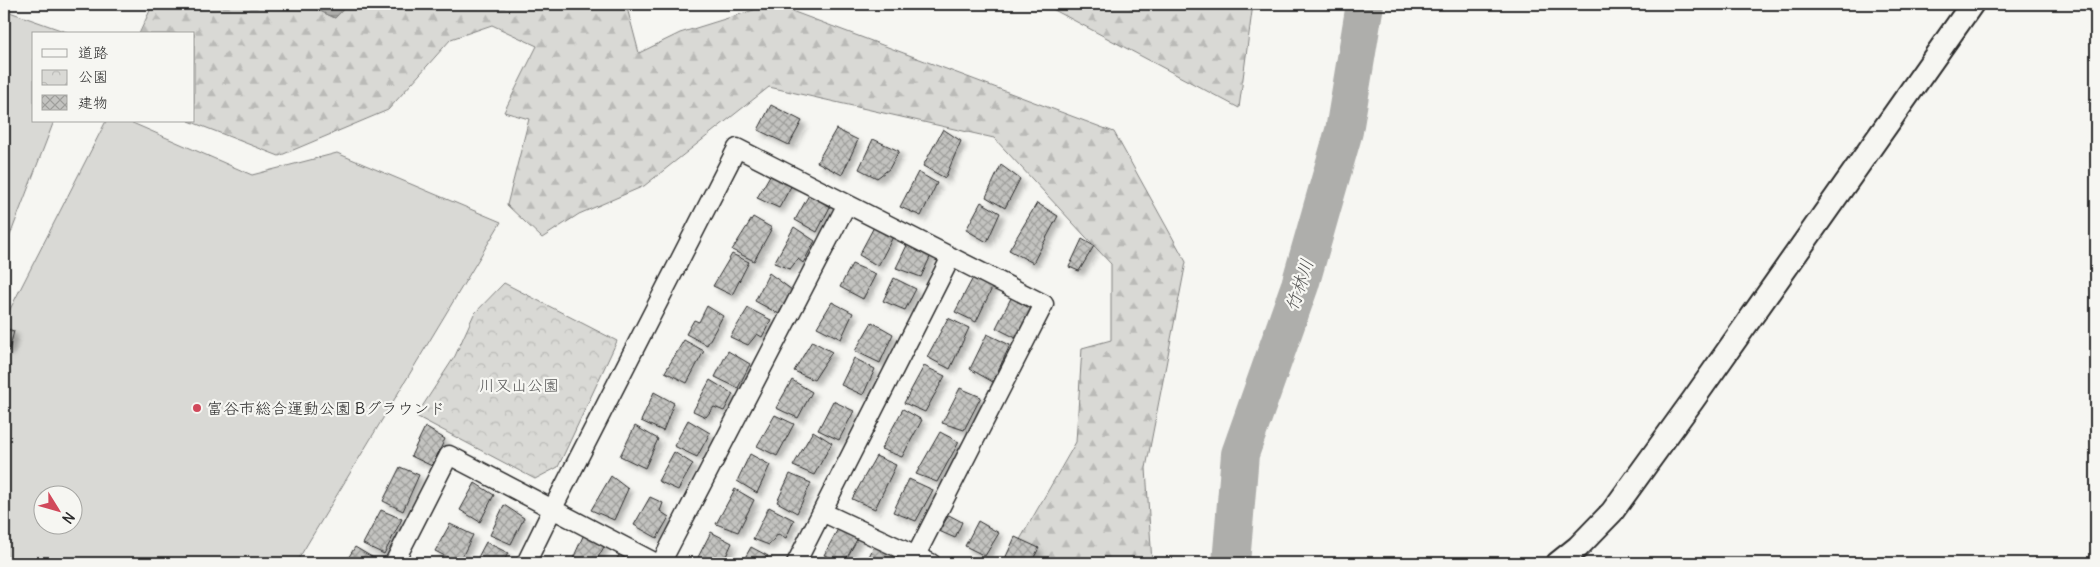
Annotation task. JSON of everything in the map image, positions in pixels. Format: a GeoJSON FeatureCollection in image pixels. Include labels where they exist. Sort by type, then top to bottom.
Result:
{"type":"FeatureCollection","features":[{"type":"Feature","properties":{"kind":"street"},"geometry":{"type":"LineString","coordinates":[[1558,563],[1578,547],[1612,512],[1972,4]]}},
{"type":"Feature","properties":{"kind":"street"},"geometry":{"type":"LineString","coordinates":[[526,563],[737,148],[1044,304],[914,559]]}},
{"type":"Feature","properties":{"kind":"street"},"geometry":{"type":"LineString","coordinates":[[660,563],[847,204]]}},
{"type":"Feature","properties":{"kind":"street"},"geometry":{"type":"LineString","coordinates":[[796,563],[951,257]]}},
{"type":"Feature","properties":{"kind":"street"},"geometry":{"type":"LineString","coordinates":[[394,563],[449,455],[656,563]]}},
{"type":"Feature","properties":{"kind":"street"},"geometry":{"type":"LineString","coordinates":[[822,512],[914,559],[931,563]]}},
{"type":"Feature","properties":{"kind":"green space"},"geometry":{"type":"Polygon","coordinates":[[[153,4],[305,4],[335,18],[348,4],[626,4],[639,53],[680,33],[773,4],[1114,132],[1186,262],[1146,468],[1152,563],[1034,563],[1018,543],[1076,442],[1082,348],[1111,340],[1111,264],[994,138],[769,87],[644,186],[579,214],[542,238],[507,205],[529,119],[504,112],[537,46],[492,25],[451,39],[388,110],[279,156],[192,122],[195,122],[195,32],[140,32],[153,4]]]}},
{"type":"Feature","properties":{"kind":"green space"},"geometry":{"type":"Polygon","coordinates":[[[1043,4],[1253,4],[1239,108],[1043,4]]]}},
{"type":"Feature","properties":{"kind":"green space"},"geometry":{"type":"Polygon","coordinates":[[[4,10],[66,32],[32,32],[32,122],[54,122],[4,251],[4,10]]]}},
{"type":"Feature","properties":{"kind":"green space","name":"富谷市総合運動公園 Bグラウンド"},"geometry":{"type":"Polygon","coordinates":[[[105,122],[130,122],[252,175],[337,153],[501,222],[296,563],[4,563],[4,321],[105,122]]]}},
{"type":"Feature","properties":{"kind":"green space","name":"川又山公園"},"geometry":{"type":"Polygon","coordinates":[[[504,283],[617,341],[558,467],[535,479],[416,416],[455,356],[474,314],[504,283]]]}},
{"type":"Feature","properties":{"kind":"shaded area"},"geometry":{"type":"Polygon","coordinates":[[[305,4],[348,4],[335,18],[305,4]]]}},
{"type":"Feature","properties":{"kind":"building"},"geometry":{"type":"Polygon","coordinates":[[[771,105],[802,121],[789,145],[758,130],[771,105]]]}},
{"type":"Feature","properties":{"kind":"building"},"geometry":{"type":"Polygon","coordinates":[[[836,129],[858,140],[842,175],[817,162],[836,129]]]}},
{"type":"Feature","properties":{"kind":"building"},"geometry":{"type":"Polygon","coordinates":[[[943,129],[961,141],[945,178],[923,166],[943,129]]]}},
{"type":"Feature","properties":{"kind":"building"},"geometry":{"type":"Polygon","coordinates":[[[873,139],[899,151],[889,169],[877,178],[859,169],[873,139]]]}},
{"type":"Feature","properties":{"kind":"building"},"geometry":{"type":"Polygon","coordinates":[[[1001,165],[1020,179],[1005,208],[986,197],[1001,165]]]}},
{"type":"Feature","properties":{"kind":"building"},"geometry":{"type":"Polygon","coordinates":[[[773,170],[794,181],[779,208],[757,198],[773,170]]]}},
{"type":"Feature","properties":{"kind":"building"},"geometry":{"type":"Polygon","coordinates":[[[918,172],[937,183],[921,216],[900,207],[918,172]]]}},
{"type":"Feature","properties":{"kind":"building"},"geometry":{"type":"Polygon","coordinates":[[[810,193],[831,205],[817,232],[795,220],[810,193]]]}},
{"type":"Feature","properties":{"kind":"building"},"geometry":{"type":"Polygon","coordinates":[[[981,202],[1000,213],[987,242],[966,230],[981,202]]]}},
{"type":"Feature","properties":{"kind":"building"},"geometry":{"type":"Polygon","coordinates":[[[1037,203],[1058,216],[1033,263],[1009,250],[1037,203]]]}},
{"type":"Feature","properties":{"kind":"building"},"geometry":{"type":"Polygon","coordinates":[[[753,217],[772,228],[754,261],[732,250],[753,217]]]}},
{"type":"Feature","properties":{"kind":"building"},"geometry":{"type":"Polygon","coordinates":[[[875,225],[894,235],[878,266],[859,255],[875,225]]]}},
{"type":"Feature","properties":{"kind":"building"},"geometry":{"type":"Polygon","coordinates":[[[794,227],[815,241],[803,263],[798,259],[790,269],[774,263],[794,227]]]}},
{"type":"Feature","properties":{"kind":"building"},"geometry":{"type":"Polygon","coordinates":[[[910,239],[932,253],[921,277],[896,268],[910,239]]]}},
{"type":"Feature","properties":{"kind":"building"},"geometry":{"type":"Polygon","coordinates":[[[1082,239],[1094,246],[1079,271],[1069,267],[1082,239]]]}},
{"type":"Feature","properties":{"kind":"building"},"geometry":{"type":"Polygon","coordinates":[[[732,254],[749,262],[732,295],[713,286],[732,254]]]}},
{"type":"Feature","properties":{"kind":"building"},"geometry":{"type":"Polygon","coordinates":[[[852,264],[876,274],[863,299],[840,287],[852,264]]]}},
{"type":"Feature","properties":{"kind":"building"},"geometry":{"type":"Polygon","coordinates":[[[769,273],[792,290],[779,314],[755,301],[769,273]]]}},
{"type":"Feature","properties":{"kind":"building"},"geometry":{"type":"Polygon","coordinates":[[[975,274],[994,284],[976,322],[955,312],[975,274]]]}},
{"type":"Feature","properties":{"kind":"building"},"geometry":{"type":"Polygon","coordinates":[[[894,278],[916,289],[905,310],[883,301],[894,278]]]}},
{"type":"Feature","properties":{"kind":"building"},"geometry":{"type":"Polygon","coordinates":[[[1013,294],[1035,306],[1016,338],[996,328],[1013,294]]]}},
{"type":"Feature","properties":{"kind":"building"},"geometry":{"type":"Polygon","coordinates":[[[832,302],[853,313],[841,339],[817,327],[832,302]]]}},
{"type":"Feature","properties":{"kind":"building"},"geometry":{"type":"Polygon","coordinates":[[[707,306],[723,316],[707,345],[686,334],[694,320],[699,322],[707,306]]]}},
{"type":"Feature","properties":{"kind":"building"},"geometry":{"type":"Polygon","coordinates":[[[748,308],[771,320],[762,337],[757,334],[748,345],[730,337],[748,308]]]}},
{"type":"Feature","properties":{"kind":"building"},"geometry":{"type":"Polygon","coordinates":[[[948,318],[969,328],[950,369],[927,357],[948,318]]]}},
{"type":"Feature","properties":{"kind":"building"},"geometry":{"type":"Polygon","coordinates":[[[872,322],[893,334],[880,363],[855,351],[872,322]]]}},
{"type":"Feature","properties":{"kind":"building"},"geometry":{"type":"Polygon","coordinates":[[[4,328],[14,331],[9,351],[4,349],[4,328]]]}},
{"type":"Feature","properties":{"kind":"building"},"geometry":{"type":"Polygon","coordinates":[[[987,334],[1010,345],[993,382],[970,369],[987,334]]]}},
{"type":"Feature","properties":{"kind":"building"},"geometry":{"type":"Polygon","coordinates":[[[684,340],[704,351],[687,383],[665,372],[684,340]]]}},
{"type":"Feature","properties":{"kind":"building"},"geometry":{"type":"Polygon","coordinates":[[[812,341],[832,352],[814,380],[794,371],[812,341]]]}},
{"type":"Feature","properties":{"kind":"building"},"geometry":{"type":"Polygon","coordinates":[[[728,351],[750,364],[738,388],[715,377],[728,351]]]}},
{"type":"Feature","properties":{"kind":"building"},"geometry":{"type":"Polygon","coordinates":[[[854,358],[875,369],[863,395],[841,385],[854,358]]]}},
{"type":"Feature","properties":{"kind":"building"},"geometry":{"type":"Polygon","coordinates":[[[924,366],[945,376],[925,412],[904,403],[924,366]]]}},
{"type":"Feature","properties":{"kind":"building"},"geometry":{"type":"Polygon","coordinates":[[[710,380],[733,394],[724,411],[714,407],[706,417],[693,411],[710,380]]]}},
{"type":"Feature","properties":{"kind":"building"},"geometry":{"type":"Polygon","coordinates":[[[792,380],[812,392],[798,418],[776,408],[792,380]]]}},
{"type":"Feature","properties":{"kind":"building"},"geometry":{"type":"Polygon","coordinates":[[[960,388],[981,397],[964,430],[942,423],[960,388]]]}},
{"type":"Feature","properties":{"kind":"building"},"geometry":{"type":"Polygon","coordinates":[[[654,392],[674,403],[663,431],[641,421],[654,392]]]}},
{"type":"Feature","properties":{"kind":"building"},"geometry":{"type":"Polygon","coordinates":[[[833,401],[854,411],[839,440],[818,430],[833,401]]]}},
{"type":"Feature","properties":{"kind":"building"},"geometry":{"type":"Polygon","coordinates":[[[903,409],[922,420],[902,457],[881,449],[903,409]]]}},
{"type":"Feature","properties":{"kind":"building"},"geometry":{"type":"Polygon","coordinates":[[[775,415],[794,424],[777,456],[757,446],[775,415]]]}},
{"type":"Feature","properties":{"kind":"building"},"geometry":{"type":"Polygon","coordinates":[[[688,420],[710,433],[697,457],[674,446],[688,420]]]}},
{"type":"Feature","properties":{"kind":"building"},"geometry":{"type":"Polygon","coordinates":[[[635,426],[658,439],[645,468],[620,456],[635,426]]]}},
{"type":"Feature","properties":{"kind":"building"},"geometry":{"type":"Polygon","coordinates":[[[425,427],[445,439],[432,466],[411,456],[425,427]]]}},
{"type":"Feature","properties":{"kind":"building"},"geometry":{"type":"Polygon","coordinates":[[[813,431],[832,443],[814,475],[793,466],[813,431]]]}},
{"type":"Feature","properties":{"kind":"building"},"geometry":{"type":"Polygon","coordinates":[[[940,432],[959,442],[937,482],[916,474],[940,432]]]}},
{"type":"Feature","properties":{"kind":"building"},"geometry":{"type":"Polygon","coordinates":[[[674,452],[693,464],[678,490],[658,481],[674,452]]]}},
{"type":"Feature","properties":{"kind":"building"},"geometry":{"type":"Polygon","coordinates":[[[750,454],[770,465],[757,493],[737,481],[750,454]]]}},
{"type":"Feature","properties":{"kind":"building"},"geometry":{"type":"Polygon","coordinates":[[[876,456],[896,465],[875,509],[852,499],[876,456]]]}},
{"type":"Feature","properties":{"kind":"building"},"geometry":{"type":"Polygon","coordinates":[[[400,467],[419,475],[403,511],[383,501],[400,467]]]}},
{"type":"Feature","properties":{"kind":"building"},"geometry":{"type":"Polygon","coordinates":[[[790,474],[811,483],[797,513],[777,502],[790,474]]]}},
{"type":"Feature","properties":{"kind":"building"},"geometry":{"type":"Polygon","coordinates":[[[611,476],[628,489],[614,520],[591,510],[611,476]]]}},
{"type":"Feature","properties":{"kind":"building"},"geometry":{"type":"Polygon","coordinates":[[[909,479],[933,490],[916,521],[893,512],[909,479]]]}},
{"type":"Feature","properties":{"kind":"building"},"geometry":{"type":"Polygon","coordinates":[[[475,483],[494,495],[480,522],[460,510],[475,483]]]}},
{"type":"Feature","properties":{"kind":"building"},"geometry":{"type":"Polygon","coordinates":[[[735,489],[754,500],[738,532],[716,524],[735,489]]]}},
{"type":"Feature","properties":{"kind":"building"},"geometry":{"type":"Polygon","coordinates":[[[650,497],[663,503],[660,511],[669,517],[657,538],[634,525],[650,497]]]}},
{"type":"Feature","properties":{"kind":"building"},"geometry":{"type":"Polygon","coordinates":[[[504,505],[524,518],[511,544],[490,535],[504,505]]]}},
{"type":"Feature","properties":{"kind":"building"},"geometry":{"type":"Polygon","coordinates":[[[769,507],[794,520],[786,538],[778,534],[769,545],[753,539],[769,507]]]}},
{"type":"Feature","properties":{"kind":"building"},"geometry":{"type":"Polygon","coordinates":[[[381,510],[402,519],[384,554],[363,544],[381,510]]]}},
{"type":"Feature","properties":{"kind":"building"},"geometry":{"type":"Polygon","coordinates":[[[949,515],[962,522],[955,538],[939,531],[949,515]]]}},
{"type":"Feature","properties":{"kind":"building"},"geometry":{"type":"Polygon","coordinates":[[[978,521],[999,533],[985,556],[965,546],[978,521]]]}},
{"type":"Feature","properties":{"kind":"building"},"geometry":{"type":"Polygon","coordinates":[[[450,524],[473,535],[459,563],[435,551],[450,524]]]}},
{"type":"Feature","properties":{"kind":"building"},"geometry":{"type":"Polygon","coordinates":[[[839,527],[859,536],[844,563],[824,555],[839,527]]]}},
{"type":"Feature","properties":{"kind":"building"},"geometry":{"type":"Polygon","coordinates":[[[711,532],[732,543],[723,563],[695,563],[711,532]]]}},
{"type":"Feature","properties":{"kind":"building"},"geometry":{"type":"Polygon","coordinates":[[[584,534],[605,545],[595,563],[571,563],[584,534]]]}},
{"type":"Feature","properties":{"kind":"building"},"geometry":{"type":"Polygon","coordinates":[[[1015,537],[1039,548],[1031,563],[1003,563],[1015,537]]]}},
{"type":"Feature","properties":{"kind":"building"},"geometry":{"type":"Polygon","coordinates":[[[486,542],[508,553],[503,563],[475,563],[486,542]]]}},
{"type":"Feature","properties":{"kind":"building"},"geometry":{"type":"Polygon","coordinates":[[[876,542],[898,552],[892,563],[866,563],[876,542]]]}},
{"type":"Feature","properties":{"kind":"building"},"geometry":{"type":"Polygon","coordinates":[[[355,547],[377,560],[375,563],[345,563],[355,547]]]}},
{"type":"Feature","properties":{"kind":"building"},"geometry":{"type":"Polygon","coordinates":[[[751,547],[768,556],[764,563],[742,563],[751,547]]]}},
{"type":"Feature","properties":{"kind":"building"},"geometry":{"type":"Polygon","coordinates":[[[620,553],[638,563],[615,563],[620,553]]]}},
{"type":"Feature","properties":{"kind":"waterway","name":"竹林川"},"geometry":{"type":"LineString","coordinates":[[1231,563],[1240,454],[1300,285],[1344,131],[1365,4]]}},
{"type":"Feature","properties":{"kind":"place","name":"富谷市総合運動公園 Bグラウンド"},"geometry":{"type":"Point","coordinates":[197,408]}}]}
